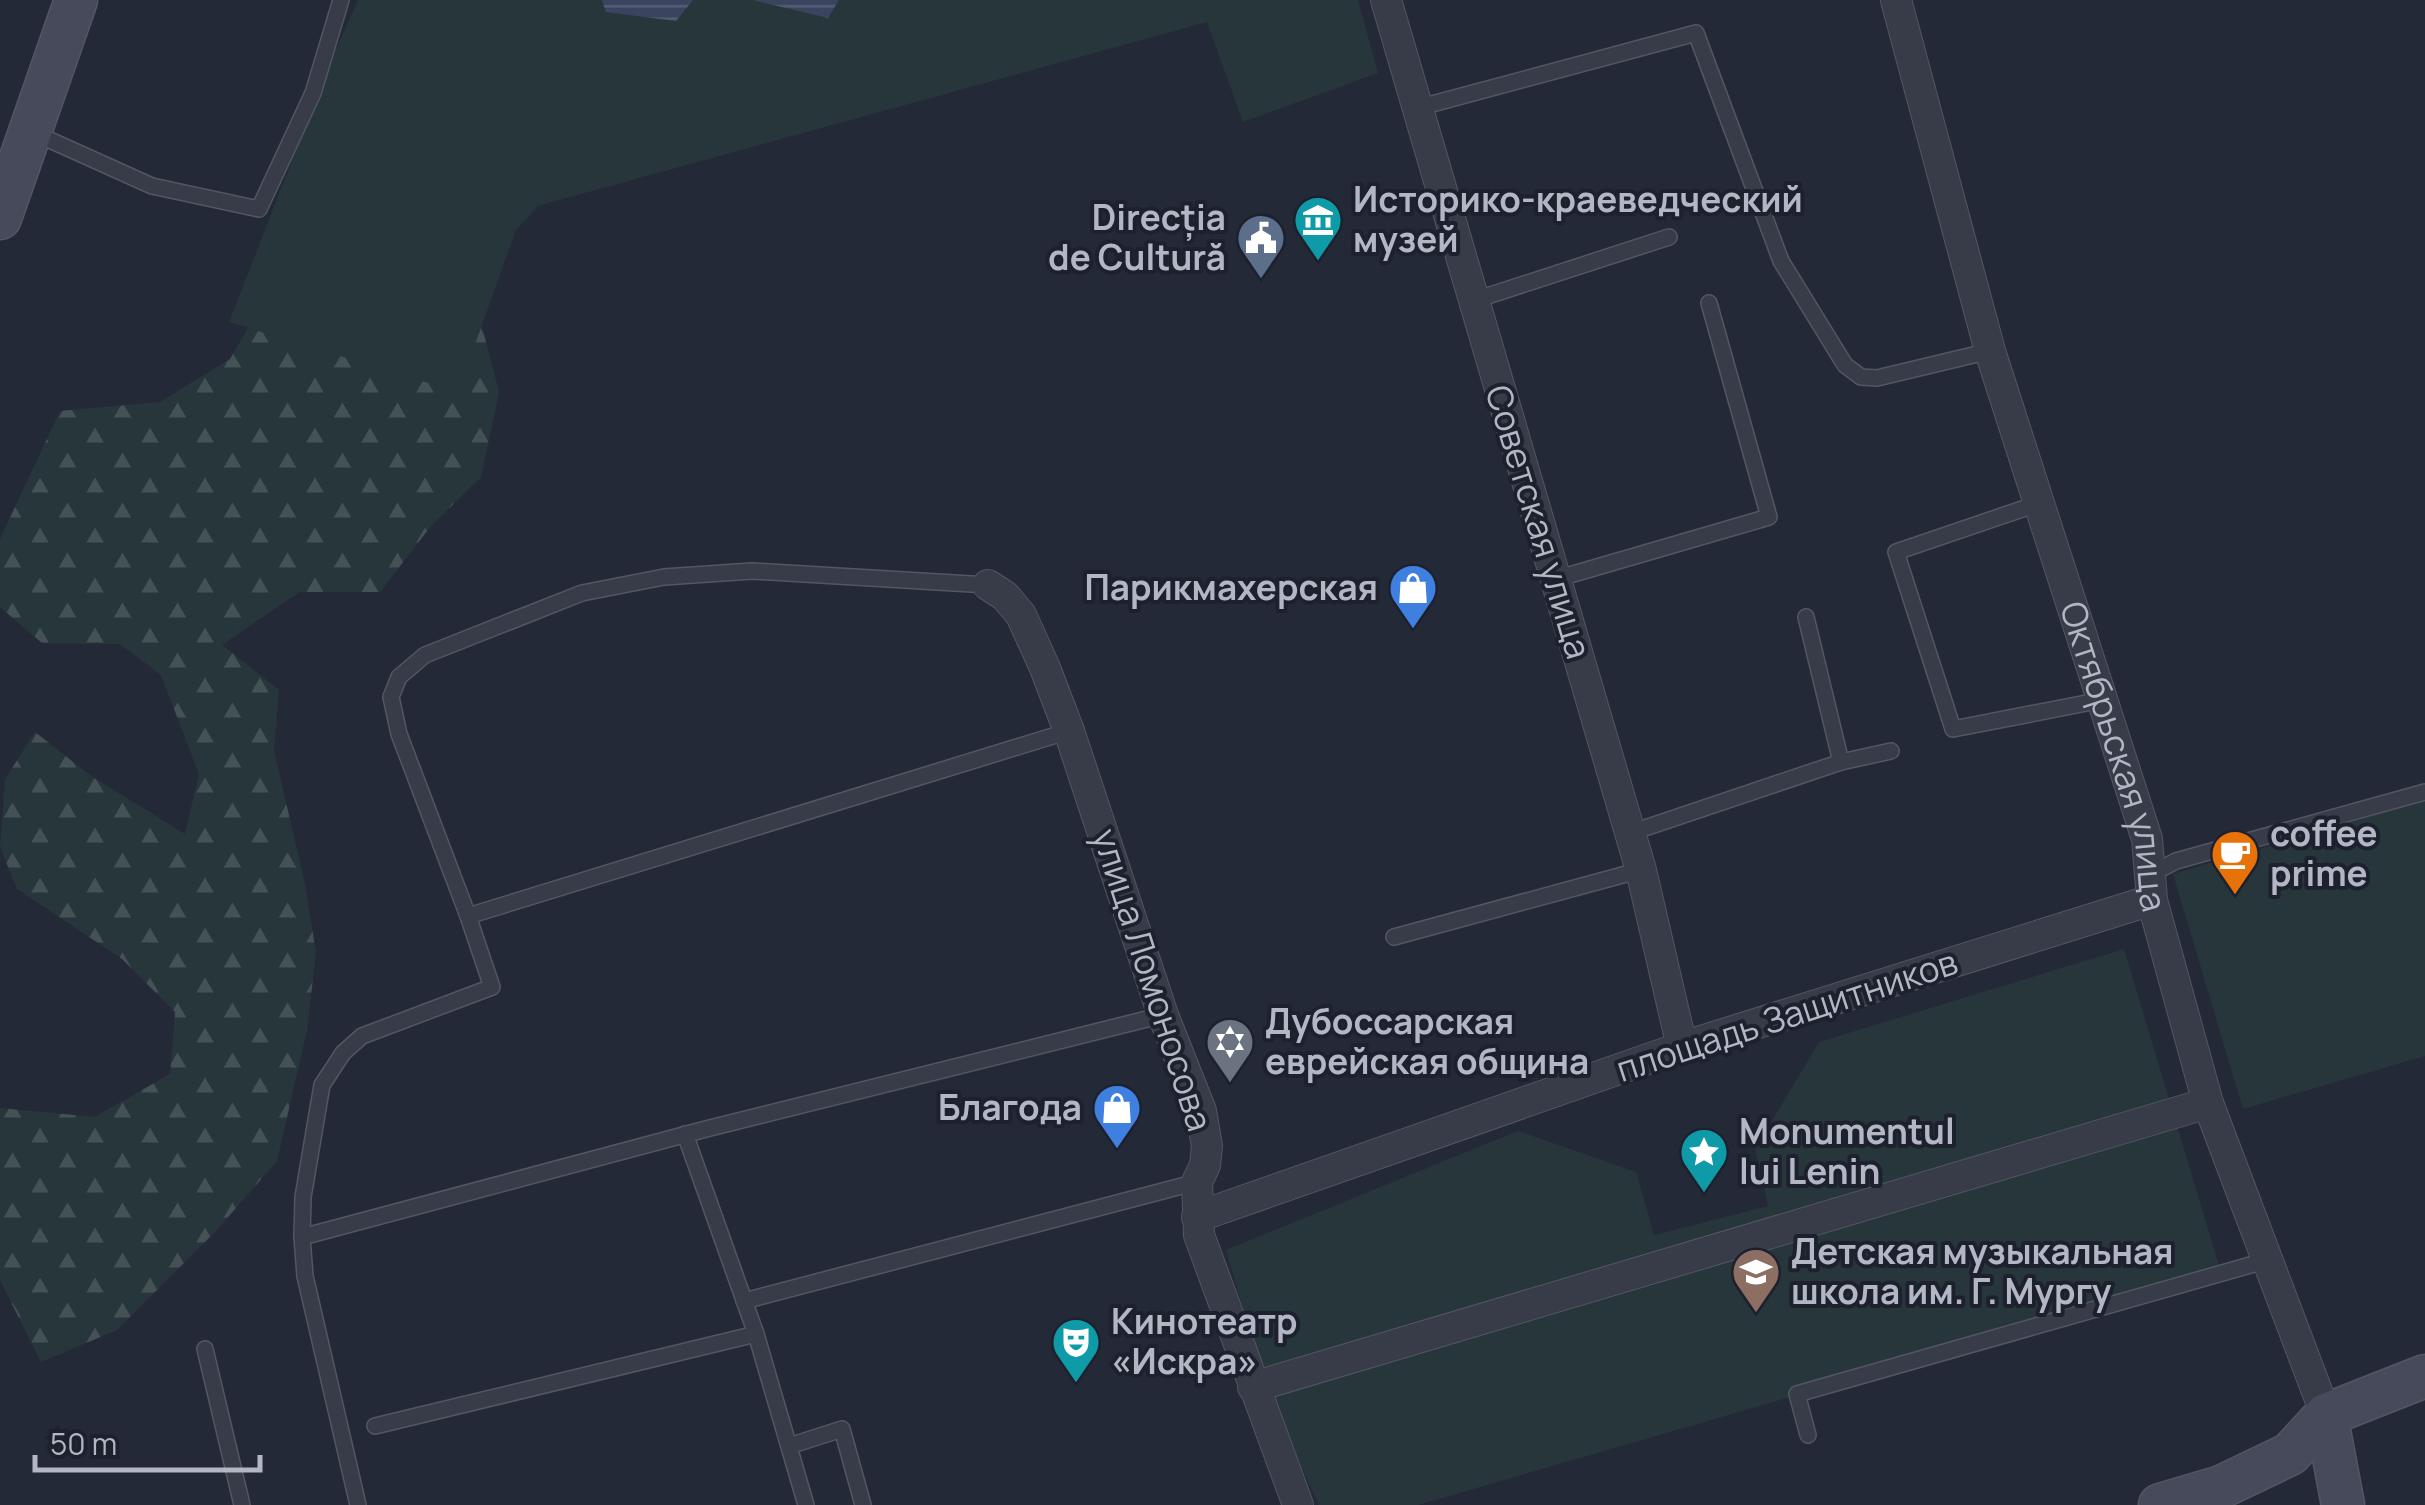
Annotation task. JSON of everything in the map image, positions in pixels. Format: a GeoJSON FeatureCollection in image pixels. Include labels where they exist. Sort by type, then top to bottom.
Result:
{"type":"FeatureCollection","features":[{"type":"Feature","properties":{"kind":"street"},"geometry":{"type":"LineString","coordinates":[[0,218],[76,0]]}},
{"type":"Feature","properties":{"kind":"street","name":"Советская улица"},"geometry":{"type":"LineString","coordinates":[[1386,0],[1630,833],[1682,1047]]}},
{"type":"Feature","properties":{"kind":"street","name":"Октябрьская улица"},"geometry":{"type":"LineString","coordinates":[[1896,0],[1990,351],[2147,839],[2151,887],[2208,1103],[2326,1415],[2343,1505]]}},
{"type":"Feature","properties":{"kind":"street","name":"улица Ломоносова"},"geometry":{"type":"LineString","coordinates":[[988,584],[1005,596],[1020,615],[1045,668],[1163,1016],[1201,1112],[1207,1146],[1205,1165],[1196,1182],[1199,1235],[1298,1505]]}},
{"type":"Feature","properties":{"kind":"street","name":"площадь Защитников"},"geometry":{"type":"LineString","coordinates":[[1198,1217],[2151,887]]}},
{"type":"Feature","properties":{"kind":"street"},"geometry":{"type":"LineString","coordinates":[[1253,1388],[2208,1103]]}},
{"type":"Feature","properties":{"kind":"street"},"geometry":{"type":"LineString","coordinates":[[2160,1505],[2221,1487],[2290,1454],[2326,1415],[2425,1376]]}},
{"type":"Feature","properties":{"kind":"lane"},"geometry":{"type":"LineString","coordinates":[[30,132],[152,186],[259,209],[313,93],[341,0]]}},
{"type":"Feature","properties":{"kind":"lane"},"geometry":{"type":"LineString","coordinates":[[1416,108],[1696,33],[1781,261],[1845,365],[1860,377],[1877,378],[1990,351]]}},
{"type":"Feature","properties":{"kind":"lane"},"geometry":{"type":"LineString","coordinates":[[1472,302],[1669,237]]}},
{"type":"Feature","properties":{"kind":"lane"},"geometry":{"type":"LineString","coordinates":[[1556,580],[1769,517],[1709,303]]}},
{"type":"Feature","properties":{"kind":"lane"},"geometry":{"type":"LineString","coordinates":[[2037,504],[1896,552],[1953,729],[2102,700]]}},
{"type":"Feature","properties":{"kind":"lane"},"geometry":{"type":"LineString","coordinates":[[358,1505],[305,1276],[303,1197],[322,1085],[343,1053],[362,1036],[492,987],[399,734],[391,697],[399,677],[425,655],[582,593],[664,576],[752,571],[988,584]]}},
{"type":"Feature","properties":{"kind":"lane"},"geometry":{"type":"LineString","coordinates":[[1806,617],[1840,762]]}},
{"type":"Feature","properties":{"kind":"lane"},"geometry":{"type":"LineString","coordinates":[[468,916],[1069,730]]}},
{"type":"Feature","properties":{"kind":"lane"},"geometry":{"type":"LineString","coordinates":[[1630,833],[1840,762],[1891,751]]}},
{"type":"Feature","properties":{"kind":"lane"},"geometry":{"type":"LineString","coordinates":[[2151,887],[2176,861],[2425,792]]}},
{"type":"Feature","properties":{"kind":"lane"},"geometry":{"type":"LineString","coordinates":[[1394,937],[1640,870]]}},
{"type":"Feature","properties":{"kind":"lane"},"geometry":{"type":"LineString","coordinates":[[302,1236],[685,1134],[1163,1016]]}},
{"type":"Feature","properties":{"kind":"lane"},"geometry":{"type":"LineString","coordinates":[[685,1134],[756,1334],[806,1505]]}},
{"type":"Feature","properties":{"kind":"lane"},"geometry":{"type":"LineString","coordinates":[[744,1300],[1196,1182]]}},
{"type":"Feature","properties":{"kind":"lane"},"geometry":{"type":"LineString","coordinates":[[1808,1434],[1798,1394],[2268,1260]]}},
{"type":"Feature","properties":{"kind":"lane"},"geometry":{"type":"LineString","coordinates":[[375,1426],[756,1334]]}},
{"type":"Feature","properties":{"kind":"lane"},"geometry":{"type":"LineString","coordinates":[[205,1349],[242,1505]]}},
{"type":"Feature","properties":{"kind":"lane"},"geometry":{"type":"LineString","coordinates":[[789,1446],[842,1429],[863,1505]]}},
{"type":"Feature","properties":{"kind":"green space"},"geometry":{"type":"Polygon","coordinates":[[[358,0],[1358,0],[1378,73],[1243,122],[1207,22],[523,210],[458,392],[229,322],[358,0]]]}},
{"type":"Feature","properties":{"kind":"green space"},"geometry":{"type":"Polygon","coordinates":[[[333,182],[547,196],[470,280],[499,392],[481,477],[431,526],[380,592],[299,592],[222,645],[279,690],[274,751],[305,884],[316,953],[307,1030],[277,1161],[216,1231],[117,1330],[41,1362],[0,1280],[0,1108],[95,1117],[170,1074],[175,1012],[122,959],[17,889],[0,847],[5,779],[35,732],[91,776],[185,834],[199,774],[161,675],[120,644],[42,643],[0,607],[0,539],[60,411],[160,402],[230,359],[333,182]]]}},
{"type":"Feature","properties":{"kind":"green space"},"geometry":{"type":"Polygon","coordinates":[[[2425,800],[2425,1056],[2243,1109],[2173,874],[2425,800]]]}},
{"type":"Feature","properties":{"kind":"green space"},"geometry":{"type":"Polygon","coordinates":[[[2124,949],[2221,1272],[1418,1505],[1319,1505],[1270,1400],[1226,1250],[1518,1131],[1636,1172],[1654,1235],[1768,1206],[1755,1149],[1819,1042],[2124,949]]]}},
{"type":"Feature","properties":{"kind":"water"},"geometry":{"type":"Polygon","coordinates":[[[602,0],[693,0],[676,21],[606,12],[602,0]]]}},
{"type":"Feature","properties":{"kind":"water"},"geometry":{"type":"Polygon","coordinates":[[[753,0],[839,0],[828,18],[753,0]]]}},
{"type":"Feature","properties":{"kind":"place","name":"Историко-краеведческий музей"},"geometry":{"type":"Point","coordinates":[1318,262]}},
{"type":"Feature","properties":{"kind":"place","name":"Direcția de Cultură"},"geometry":{"type":"Point","coordinates":[1261,280]}},
{"type":"Feature","properties":{"kind":"place","name":"Парикмахерская"},"geometry":{"type":"Point","coordinates":[1413,630]}},
{"type":"Feature","properties":{"kind":"place","name":"coffee prime"},"geometry":{"type":"Point","coordinates":[2235,896]}},
{"type":"Feature","properties":{"kind":"place","name":"Дубоссарская еврейская община"},"geometry":{"type":"Point","coordinates":[1230,1084]}},
{"type":"Feature","properties":{"kind":"place","name":"Благода"},"geometry":{"type":"Point","coordinates":[1117,1150]}},
{"type":"Feature","properties":{"kind":"place","name":"Monumentul lui Lenin"},"geometry":{"type":"Point","coordinates":[1704,1194]}},
{"type":"Feature","properties":{"kind":"place","name":"Детская музыкальная школа им. Г. Мургу"},"geometry":{"type":"Point","coordinates":[1756,1314]}},
{"type":"Feature","properties":{"kind":"place","name":"Кинотеатр «Искра»"},"geometry":{"type":"Point","coordinates":[1076,1384]}}]}
